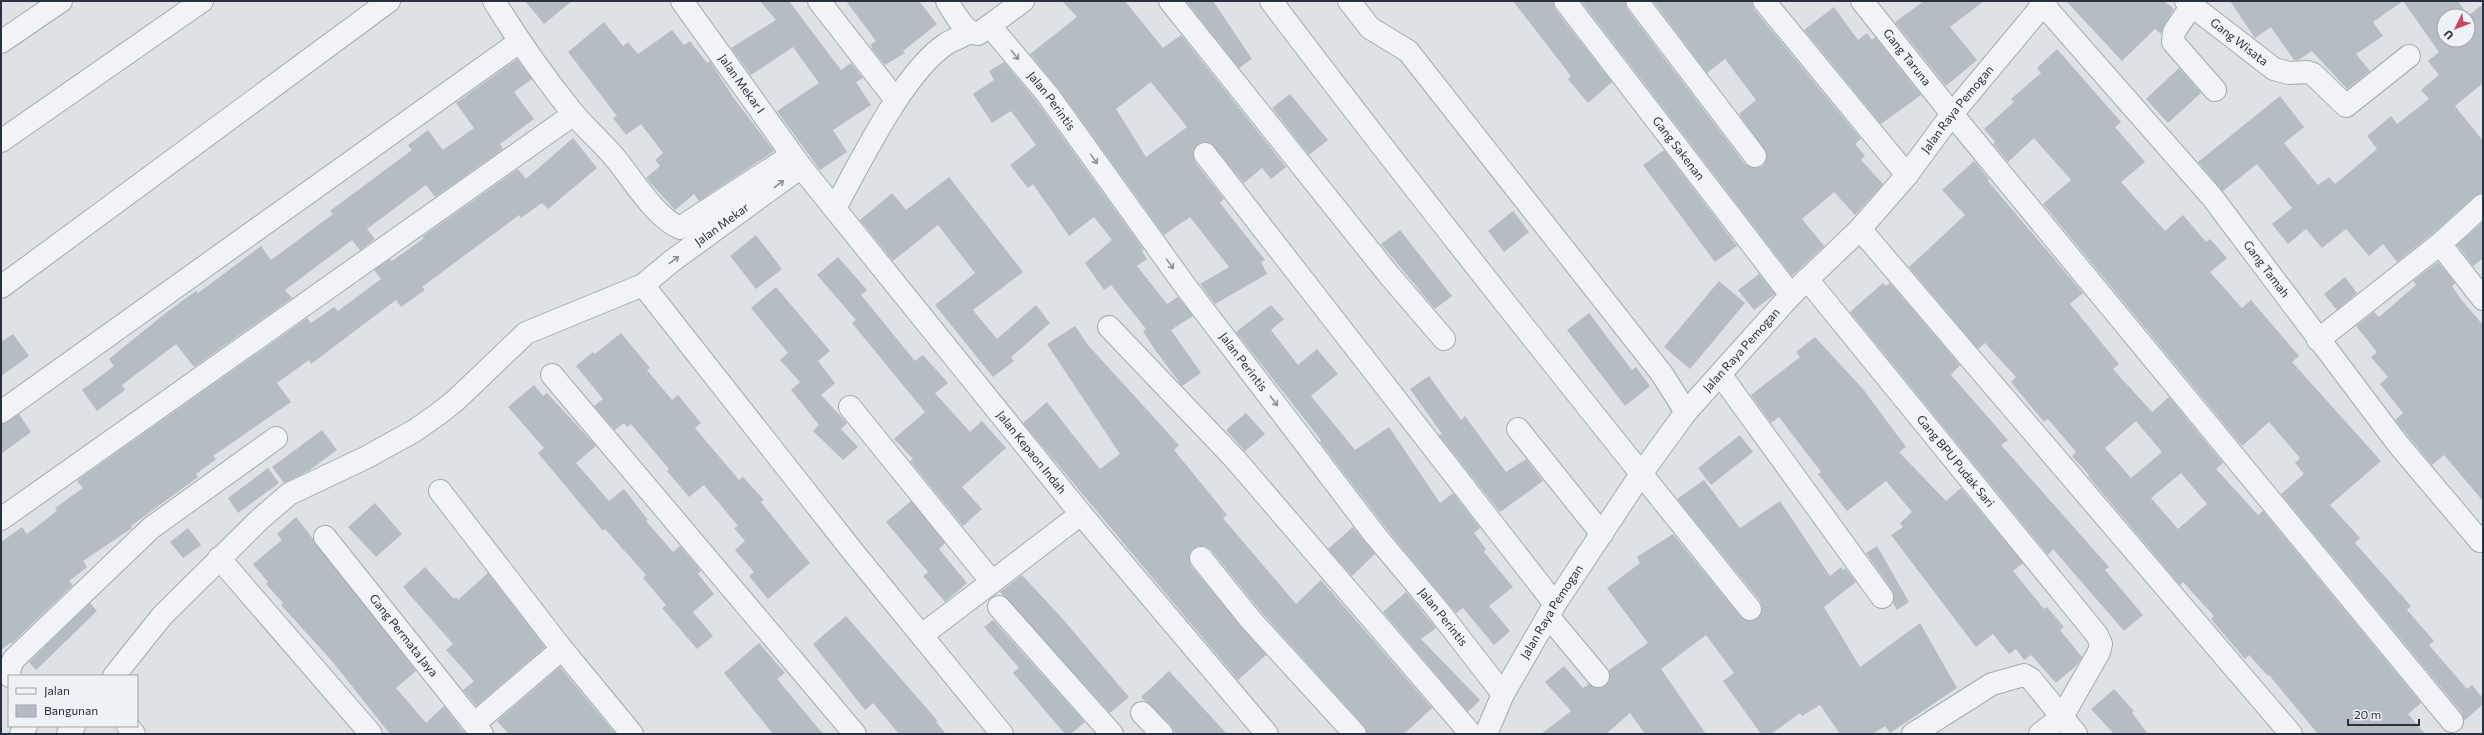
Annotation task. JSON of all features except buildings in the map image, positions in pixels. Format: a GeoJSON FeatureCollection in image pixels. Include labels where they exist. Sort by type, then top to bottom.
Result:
{"type":"FeatureCollection","features":[{"type":"Feature","properties":{"kind":"street"},"geometry":{"type":"LineString","coordinates":[[1,42],[61,1]]}},
{"type":"Feature","properties":{"kind":"street"},"geometry":{"type":"LineString","coordinates":[[1,141],[202,1]]}},
{"type":"Feature","properties":{"kind":"street"},"geometry":{"type":"LineString","coordinates":[[1,287],[389,1]]}},
{"type":"Feature","properties":{"kind":"street"},"geometry":{"type":"LineString","coordinates":[[494,1],[519,42],[574,114],[615,158],[658,211],[672,225],[680,228],[797,161]]}},
{"type":"Feature","properties":{"kind":"street","name":"Jalan Mekar I"},"geometry":{"type":"LineString","coordinates":[[682,1],[797,161]]}},
{"type":"Feature","properties":{"kind":"street"},"geometry":{"type":"LineString","coordinates":[[819,1],[896,100]]}},
{"type":"Feature","properties":{"kind":"street","name":"Jalan Perintis"},"geometry":{"type":"LineString","coordinates":[[947,1],[980,29],[1048,95],[1186,287],[1375,535],[1437,609],[1503,694]]}},
{"type":"Feature","properties":{"kind":"street"},"geometry":{"type":"LineString","coordinates":[[836,208],[896,100],[931,57],[946,44],[980,29],[1023,1]]}},
{"type":"Feature","properties":{"kind":"street"},"geometry":{"type":"LineString","coordinates":[[1170,1],[1389,275],[1444,339]]}},
{"type":"Feature","properties":{"kind":"street"},"geometry":{"type":"LineString","coordinates":[[1271,1],[1369,130],[1750,610]]}},
{"type":"Feature","properties":{"kind":"street"},"geometry":{"type":"LineString","coordinates":[[1349,1],[1370,28],[1408,51],[1662,374],[1686,412]]}},
{"type":"Feature","properties":{"kind":"street","name":"Gang Sakenan"},"geometry":{"type":"LineString","coordinates":[[1565,1],[1791,295]]}},
{"type":"Feature","properties":{"kind":"street"},"geometry":{"type":"LineString","coordinates":[[1637,1],[1755,156]]}},
{"type":"Feature","properties":{"kind":"street"},"geometry":{"type":"LineString","coordinates":[[1764,1],[1907,175]]}},
{"type":"Feature","properties":{"kind":"street","name":"Gang Taruna"},"geometry":{"type":"LineString","coordinates":[[1862,1],[1952,114],[2452,721]]}},
{"type":"Feature","properties":{"kind":"street","name":"Jalan Raya Pemogan"},"geometry":{"type":"LineString","coordinates":[[1486,734],[1503,694],[1552,610],[1641,474],[1686,412],[1791,295],[1860,229],[1907,175],[1952,114],[2043,2]]}},
{"type":"Feature","properties":{"kind":"street","name":"Gang Tamah"},"geometry":{"type":"LineString","coordinates":[[2043,2],[2212,197],[2318,340],[2398,444],[2480,541]]}},
{"type":"Feature","properties":{"kind":"street"},"geometry":{"type":"LineString","coordinates":[[2196,4],[2174,32],[2173,42],[2215,90]]}},
{"type":"Feature","properties":{"kind":"street","name":"Gang Wisata"},"geometry":{"type":"LineString","coordinates":[[2196,4],[2268,65],[2289,74],[2307,72],[2313,74],[2347,106],[2410,56]]}},
{"type":"Feature","properties":{"kind":"street"},"geometry":{"type":"LineString","coordinates":[[1,412],[519,42]]}},
{"type":"Feature","properties":{"kind":"street"},"geometry":{"type":"LineString","coordinates":[[1,519],[574,114]]}},
{"type":"Feature","properties":{"kind":"street"},"geometry":{"type":"LineString","coordinates":[[1205,154],[1552,610],[1598,676]]}},
{"type":"Feature","properties":{"kind":"street","name":"Jalan Kepaon Indah"},"geometry":{"type":"LineString","coordinates":[[797,161],[1081,514],[1267,734]]}},
{"type":"Feature","properties":{"kind":"street","name":"Jalan Mekar"},"geometry":{"type":"LineString","coordinates":[[115,675],[162,616],[219,558],[289,494],[367,457],[414,431],[456,400],[526,332],[643,284],[797,161]]}},
{"type":"Feature","properties":{"kind":"street"},"geometry":{"type":"LineString","coordinates":[[2318,340],[2440,244],[2483,205]]}},
{"type":"Feature","properties":{"kind":"street"},"geometry":{"type":"LineString","coordinates":[[1860,229],[2291,734]]}},
{"type":"Feature","properties":{"kind":"street"},"geometry":{"type":"LineString","coordinates":[[2440,244],[2483,299]]}},
{"type":"Feature","properties":{"kind":"street","name":"Gang BPU Pudak Sari"},"geometry":{"type":"LineString","coordinates":[[1807,279],[2097,636],[2101,644],[2099,652],[2062,717]]}},
{"type":"Feature","properties":{"kind":"street"},"geometry":{"type":"LineString","coordinates":[[643,284],[854,553],[1002,734]]}},
{"type":"Feature","properties":{"kind":"street"},"geometry":{"type":"LineString","coordinates":[[1108,327],[1234,459],[1471,734]]}},
{"type":"Feature","properties":{"kind":"street"},"geometry":{"type":"LineString","coordinates":[[1720,374],[1882,597]]}},
{"type":"Feature","properties":{"kind":"street"},"geometry":{"type":"LineString","coordinates":[[552,375],[855,734]]}},
{"type":"Feature","properties":{"kind":"street"},"geometry":{"type":"LineString","coordinates":[[850,406],[992,582]]}},
{"type":"Feature","properties":{"kind":"street"},"geometry":{"type":"LineString","coordinates":[[1518,429],[1602,534]]}},
{"type":"Feature","properties":{"kind":"street"},"geometry":{"type":"LineString","coordinates":[[10,675],[8,672],[14,659],[151,528],[276,438]]}},
{"type":"Feature","properties":{"kind":"street"},"geometry":{"type":"LineString","coordinates":[[440,491],[562,649],[632,734]]}},
{"type":"Feature","properties":{"kind":"street"},"geometry":{"type":"LineString","coordinates":[[922,635],[1081,514]]}},
{"type":"Feature","properties":{"kind":"street","name":"Gang Permata Jaya"},"geometry":{"type":"LineString","coordinates":[[325,537],[478,729]]}},
{"type":"Feature","properties":{"kind":"street"},"geometry":{"type":"LineString","coordinates":[[219,558],[371,734]]}},
{"type":"Feature","properties":{"kind":"street"},"geometry":{"type":"LineString","coordinates":[[1201,558],[1255,625],[1355,734]]}},
{"type":"Feature","properties":{"kind":"street"},"geometry":{"type":"LineString","coordinates":[[999,607],[1112,734]]}},
{"type":"Feature","properties":{"kind":"street"},"geometry":{"type":"LineString","coordinates":[[478,729],[562,649]]}},
{"type":"Feature","properties":{"kind":"street"},"geometry":{"type":"LineString","coordinates":[[1913,734],[1992,684],[2024,675],[2031,679],[2076,734]]}},
{"type":"Feature","properties":{"kind":"street"},"geometry":{"type":"LineString","coordinates":[[1142,713],[1162,734]]}},
{"type":"Feature","properties":{"kind":"street"},"geometry":{"type":"LineString","coordinates":[[2040,734],[2062,717]]}}]}
